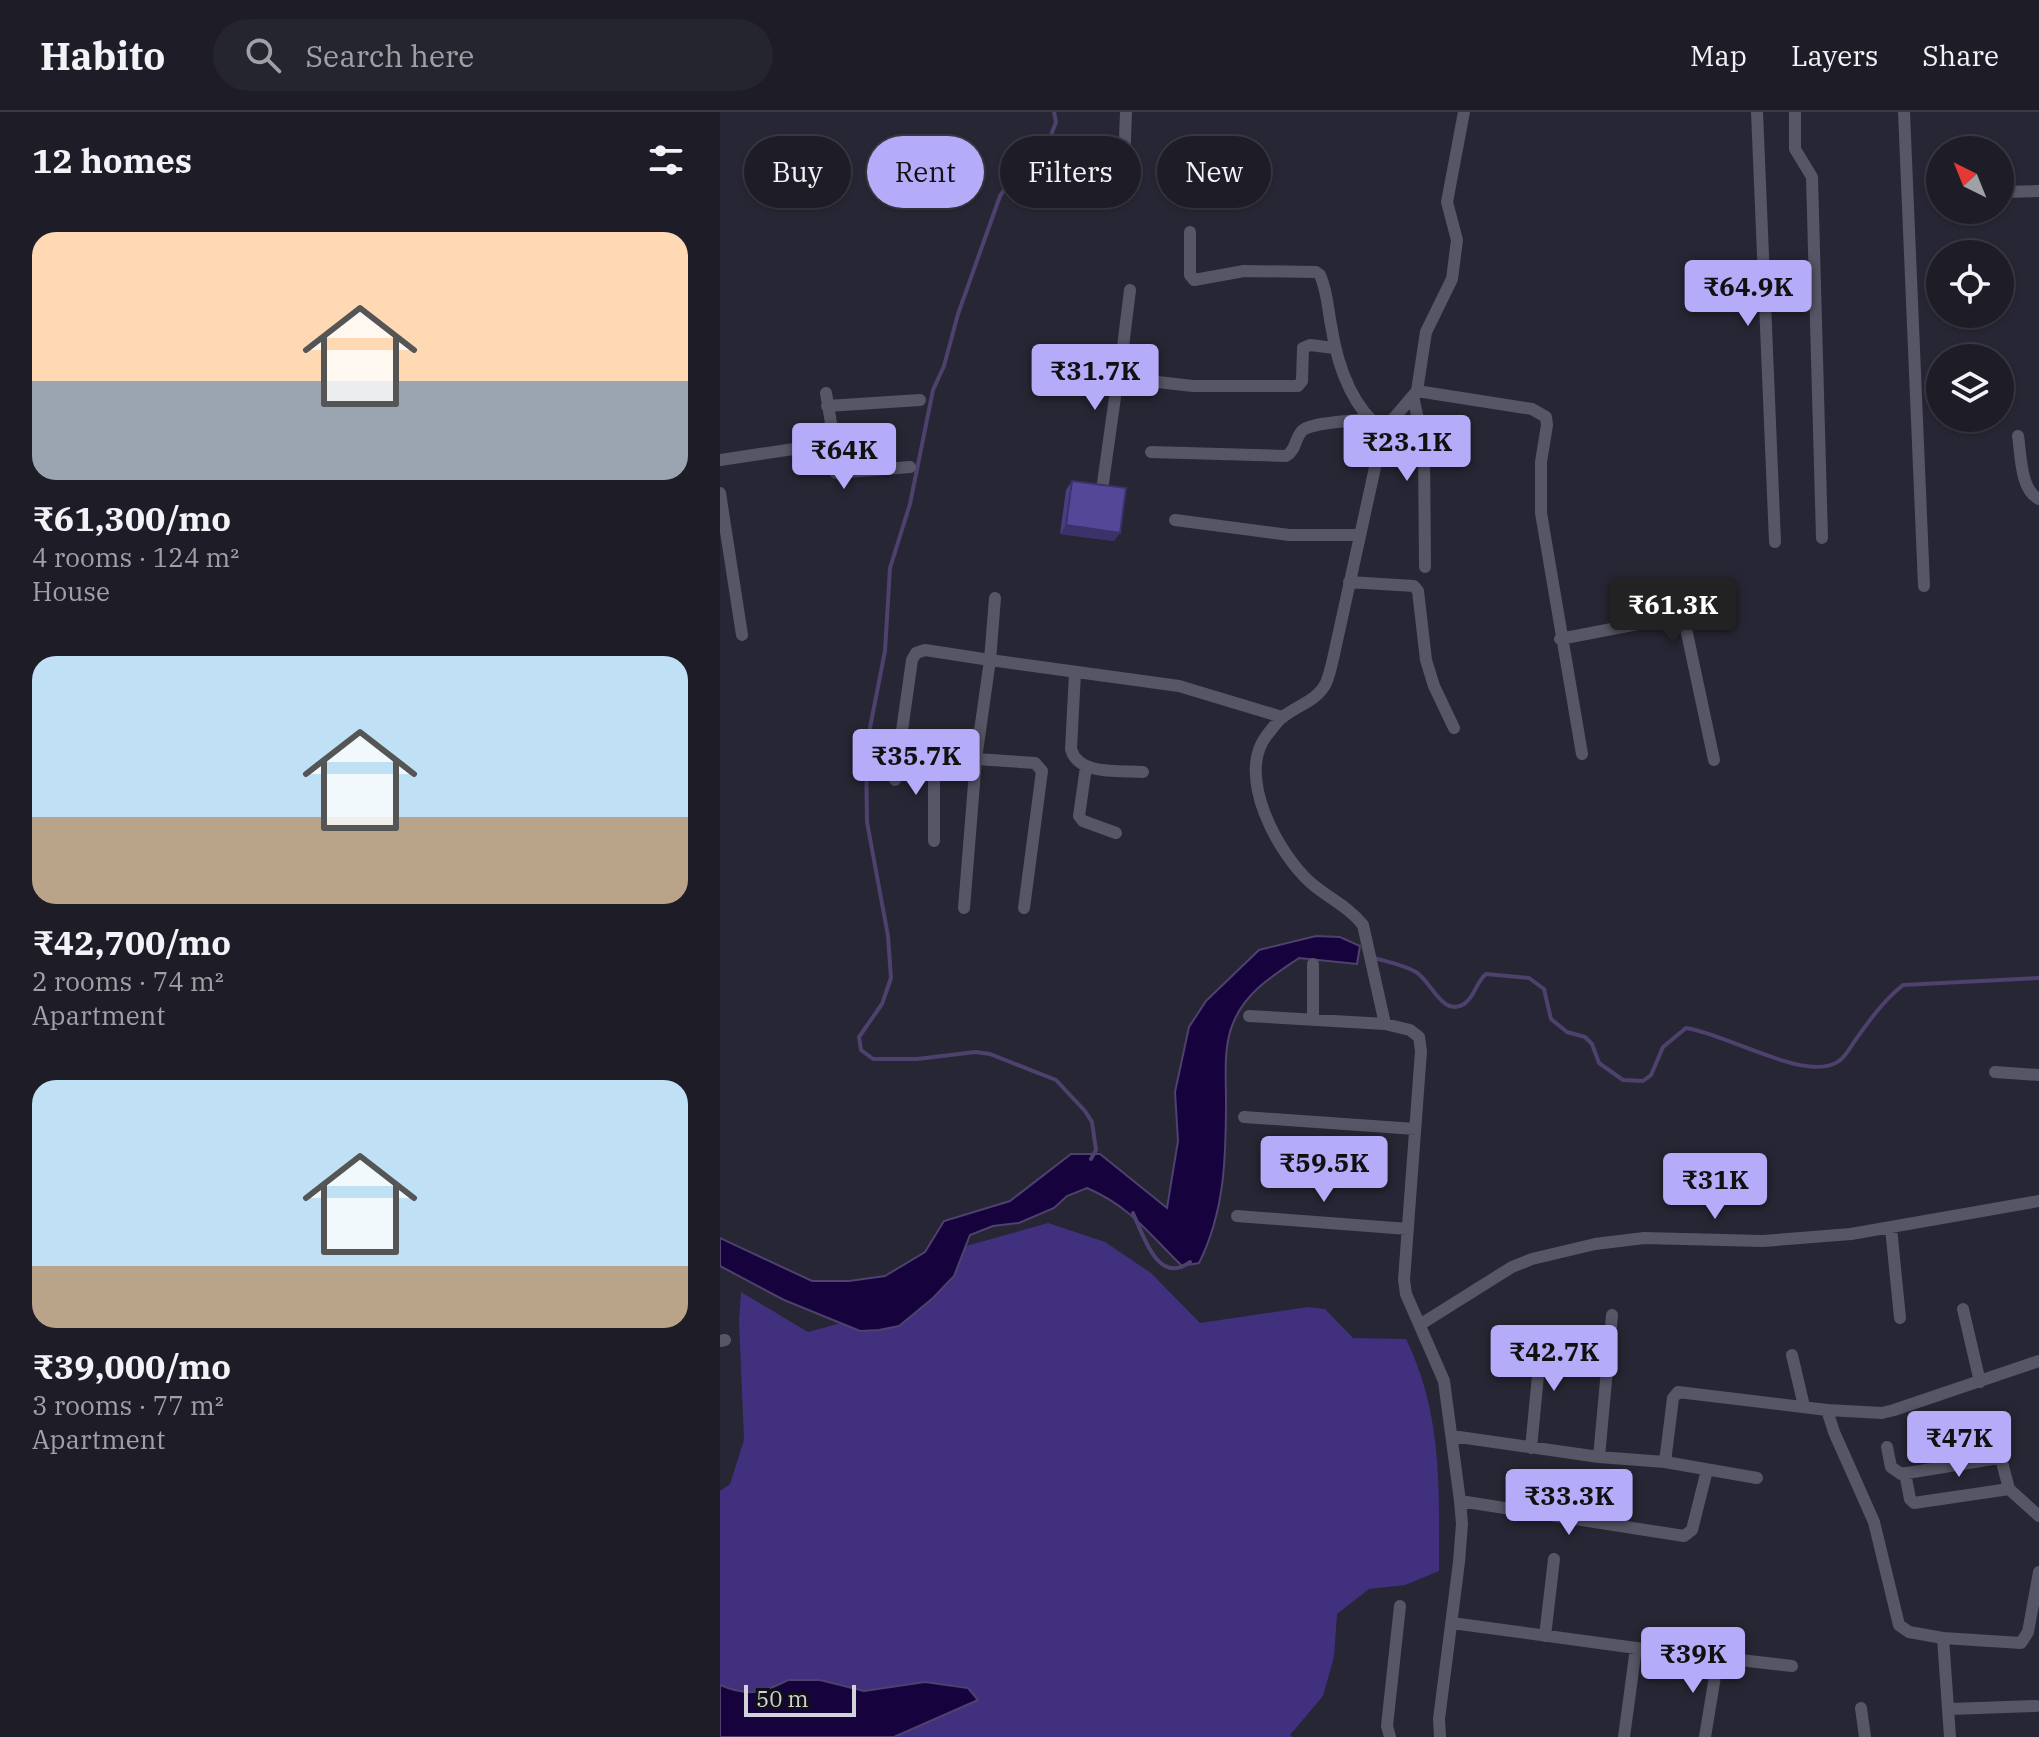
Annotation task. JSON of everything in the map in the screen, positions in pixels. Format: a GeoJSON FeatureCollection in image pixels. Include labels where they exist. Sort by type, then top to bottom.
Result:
{"type":"FeatureCollection","features":[{"type":"Feature","properties":{"kind":"street"},"geometry":{"type":"LineString","coordinates":[[1125,136],[1126,112]]}},
{"type":"Feature","properties":{"kind":"street"},"geometry":{"type":"LineString","coordinates":[[1425,567],[1424,447],[1415,394],[1426,332],[1446,295],[1454,266],[1457,240],[1447,202],[1464,112]]}},
{"type":"Feature","properties":{"kind":"street"},"geometry":{"type":"LineString","coordinates":[[1757,112],[1775,542]]}},
{"type":"Feature","properties":{"kind":"street"},"geometry":{"type":"LineString","coordinates":[[1795,112],[1795,149],[1812,177],[1822,538]]}},
{"type":"Feature","properties":{"kind":"street"},"geometry":{"type":"LineString","coordinates":[[1904,112],[1924,586]]}},
{"type":"Feature","properties":{"kind":"street"},"geometry":{"type":"LineString","coordinates":[[2014,192],[2039,191]]}},
{"type":"Feature","properties":{"kind":"street"},"geometry":{"type":"LineString","coordinates":[[1190,232],[1190,275],[1194,280],[1252,271],[1316,272],[1320,275],[1334,348],[1353,397],[1367,419],[1383,431]]}},
{"type":"Feature","properties":{"kind":"street"},"geometry":{"type":"LineString","coordinates":[[1102,490],[1130,290]]}},
{"type":"Feature","properties":{"kind":"street"},"geometry":{"type":"LineString","coordinates":[[1119,379],[1124,377],[1193,386],[1298,386],[1302,381],[1303,348],[1310,345],[1334,348]]}},
{"type":"Feature","properties":{"kind":"street"},"geometry":{"type":"LineString","coordinates":[[1385,1024],[1363,925],[1353,912],[1297,869],[1262,807],[1255,773],[1257,755],[1264,739],[1282,717],[1317,695],[1325,683],[1333,659],[1383,431],[1415,394]]}},
{"type":"Feature","properties":{"kind":"street"},"geometry":{"type":"LineString","coordinates":[[1415,394],[1532,409],[1546,417],[1539,488],[1541,513],[1560,639],[1582,754]]}},
{"type":"Feature","properties":{"kind":"street"},"geometry":{"type":"LineString","coordinates":[[910,467],[836,473],[831,466],[830,443],[833,435],[827,400],[920,400]]}},
{"type":"Feature","properties":{"kind":"street"},"geometry":{"type":"LineString","coordinates":[[1151,452],[1286,456],[1294,449],[1299,434],[1308,428],[1367,419]]}},
{"type":"Feature","properties":{"kind":"street"},"geometry":{"type":"LineString","coordinates":[[2018,436],[2026,486],[2032,496],[2039,499]]}},
{"type":"Feature","properties":{"kind":"street"},"geometry":{"type":"LineString","coordinates":[[720,460],[830,443]]}},
{"type":"Feature","properties":{"kind":"street"},"geometry":{"type":"LineString","coordinates":[[720,493],[742,635]]}},
{"type":"Feature","properties":{"kind":"street"},"geometry":{"type":"LineString","coordinates":[[1175,520],[1273,534],[1358,535]]}},
{"type":"Feature","properties":{"kind":"street"},"geometry":{"type":"LineString","coordinates":[[1349,582],[1414,586],[1418,591],[1429,673],[1454,728]]}},
{"type":"Feature","properties":{"kind":"street"},"geometry":{"type":"LineString","coordinates":[[964,908],[976,759],[995,598]]}},
{"type":"Feature","properties":{"kind":"street"},"geometry":{"type":"LineString","coordinates":[[1560,639],[1674,617],[1684,619],[1714,760]]}},
{"type":"Feature","properties":{"kind":"street"},"geometry":{"type":"LineString","coordinates":[[895,780],[912,660],[916,653],[925,650],[1187,688],[1282,717]]}},
{"type":"Feature","properties":{"kind":"street"},"geometry":{"type":"LineString","coordinates":[[1075,673],[1073,757],[1086,767],[1143,772]]}},
{"type":"Feature","properties":{"kind":"street"},"geometry":{"type":"LineString","coordinates":[[899,753],[927,758],[934,763],[934,841]]}},
{"type":"Feature","properties":{"kind":"street"},"geometry":{"type":"LineString","coordinates":[[976,759],[1035,763],[1042,771],[1024,908]]}},
{"type":"Feature","properties":{"kind":"street"},"geometry":{"type":"LineString","coordinates":[[1086,767],[1079,816],[1083,821],[1116,833]]}},
{"type":"Feature","properties":{"kind":"street"},"geometry":{"type":"LineString","coordinates":[[1313,964],[1313,1020]]}},
{"type":"Feature","properties":{"kind":"street"},"geometry":{"type":"LineString","coordinates":[[1249,1016],[1385,1024],[1410,1030],[1419,1037],[1421,1051],[1404,1280],[1406,1294],[1444,1381],[1462,1524],[1439,1719],[1440,1737]]}},
{"type":"Feature","properties":{"kind":"street"},"geometry":{"type":"LineString","coordinates":[[1995,1072],[2039,1075]]}},
{"type":"Feature","properties":{"kind":"street"},"geometry":{"type":"LineString","coordinates":[[1244,1117],[1415,1129]]}},
{"type":"Feature","properties":{"kind":"street"},"geometry":{"type":"LineString","coordinates":[[1421,1324],[1512,1267],[1595,1244],[1644,1238],[1763,1241],[1851,1234],[2039,1201]]}},
{"type":"Feature","properties":{"kind":"street"},"geometry":{"type":"LineString","coordinates":[[1237,1216],[1408,1229]]}},
{"type":"Feature","properties":{"kind":"street"},"geometry":{"type":"LineString","coordinates":[[1891,1228],[1900,1318]]}},
{"type":"Feature","properties":{"kind":"street"},"geometry":{"type":"LineString","coordinates":[[1963,1309],[1980,1382]]}},
{"type":"Feature","properties":{"kind":"street"},"geometry":{"type":"LineString","coordinates":[[1599,1457],[1612,1315]]}},
{"type":"Feature","properties":{"kind":"street"},"geometry":{"type":"LineString","coordinates":[[1531,1448],[1542,1334]]}},
{"type":"Feature","properties":{"kind":"street"},"geometry":{"type":"LineString","coordinates":[[1792,1355],[1804,1406]]}},
{"type":"Feature","properties":{"kind":"street"},"geometry":{"type":"LineString","coordinates":[[1665,1462],[1673,1398],[1678,1392],[1827,1410],[1882,1413],[2039,1361]]}},
{"type":"Feature","properties":{"kind":"street"},"geometry":{"type":"LineString","coordinates":[[1827,1410],[1874,1522],[1899,1625],[1909,1632],[1943,1638],[2021,1643],[2028,1632],[2039,1572]]}},
{"type":"Feature","properties":{"kind":"street"},"geometry":{"type":"LineString","coordinates":[[1992,1424],[2009,1489],[2039,1516]]}},
{"type":"Feature","properties":{"kind":"street"},"geometry":{"type":"LineString","coordinates":[[1452,1436],[1599,1457],[1665,1462],[1757,1478]]}},
{"type":"Feature","properties":{"kind":"street"},"geometry":{"type":"LineString","coordinates":[[1887,1447],[1893,1470],[1905,1473],[1999,1458]]}},
{"type":"Feature","properties":{"kind":"street"},"geometry":{"type":"LineString","coordinates":[[1460,1501],[1684,1536],[1692,1530],[1707,1470]]}},
{"type":"Feature","properties":{"kind":"street"},"geometry":{"type":"LineString","coordinates":[[1905,1473],[1910,1499],[1914,1503],[2009,1489]]}},
{"type":"Feature","properties":{"kind":"street"},"geometry":{"type":"LineString","coordinates":[[1545,1636],[1554,1559]]}},
{"type":"Feature","properties":{"kind":"street"},"geometry":{"type":"LineString","coordinates":[[1390,1737],[1387,1726],[1400,1606]]}},
{"type":"Feature","properties":{"kind":"street"},"geometry":{"type":"LineString","coordinates":[[1452,1623],[1792,1666]]}},
{"type":"Feature","properties":{"kind":"street"},"geometry":{"type":"LineString","coordinates":[[1943,1638],[1950,1737]]}},
{"type":"Feature","properties":{"kind":"street"},"geometry":{"type":"LineString","coordinates":[[1624,1737],[1636,1648]]}},
{"type":"Feature","properties":{"kind":"street"},"geometry":{"type":"LineString","coordinates":[[1705,1737],[1718,1658]]}},
{"type":"Feature","properties":{"kind":"street"},"geometry":{"type":"LineString","coordinates":[[1950,1709],[2036,1706]]}},
{"type":"Feature","properties":{"kind":"street"},"geometry":{"type":"LineString","coordinates":[[1861,1708],[1865,1737]]}},
{"type":"Feature","properties":{"kind":"shaded area"},"geometry":{"type":"Polygon","coordinates":[[[1316,936],[1340,937],[1360,946],[1357,964],[1299,958],[1254,992],[1230,1030],[1226,1060],[1222,1183],[1214,1224],[1199,1263],[1182,1266],[1127,1212],[1087,1188],[1067,1196],[1054,1208],[1019,1223],[993,1226],[970,1235],[954,1276],[899,1326],[860,1331],[784,1300],[720,1266],[720,1238],[812,1281],[849,1281],[885,1276],[925,1252],[944,1221],[1010,1201],[1071,1154],[1100,1154],[1167,1208],[1178,1141],[1175,1092],[1189,1027],[1206,1001],[1259,950],[1316,936]]]}},
{"type":"Feature","properties":{"kind":"shaded area"},"geometry":{"type":"Polygon","coordinates":[[[1048,1223],[1105,1242],[1151,1273],[1200,1323],[1308,1307],[1325,1309],[1353,1338],[1406,1339],[1418,1367],[1433,1424],[1438,1482],[1439,1571],[1405,1585],[1369,1589],[1337,1614],[1334,1657],[1323,1696],[1290,1735],[1292,1737],[720,1737],[720,1491],[730,1484],[744,1440],[739,1320],[741,1292],[808,1332],[852,1320],[959,1248],[1048,1223]]]}},
{"type":"Feature","properties":{"kind":"shaded area"},"geometry":{"type":"Polygon","coordinates":[[[788,1680],[820,1680],[864,1691],[925,1682],[968,1688],[978,1700],[894,1737],[720,1737],[720,1685],[755,1692],[788,1680]]]}},
{"type":"Feature","properties":{"kind":"building"},"geometry":{"type":"Polygon","coordinates":[[[1072,481],[1126,488],[1120,533],[1066,525],[1072,481]]]}},
{"type":"Feature","properties":{"kind":"waterway"},"geometry":{"type":"LineString","coordinates":[[1054,112],[1056,122],[1051,135],[1023,163],[1000,196],[958,314],[944,366],[933,390],[910,504],[890,568],[885,651],[866,748],[867,822],[888,936],[891,978],[882,1004],[859,1037],[861,1050],[873,1059],[917,1059],[975,1052],[990,1054],[1056,1080],[1092,1122],[1096,1150],[1091,1159]]}},
{"type":"Feature","properties":{"kind":"waterway"},"geometry":{"type":"LineString","coordinates":[[1374,958],[1416,972],[1438,997],[1457,1007],[1468,1001],[1486,974],[1529,978],[1544,989],[1551,1019],[1567,1032],[1585,1037],[1592,1044],[1599,1063],[1623,1080],[1643,1081],[1651,1075],[1663,1047],[1686,1028],[1787,1062],[1825,1066],[1843,1057],[1877,1012],[1903,985],[2039,978]]}},
{"type":"Feature","properties":{"kind":"waterway"},"geometry":{"type":"LineString","coordinates":[[1133,1213],[1153,1255],[1161,1263],[1169,1268],[1179,1268],[1190,1262]]}}]}
